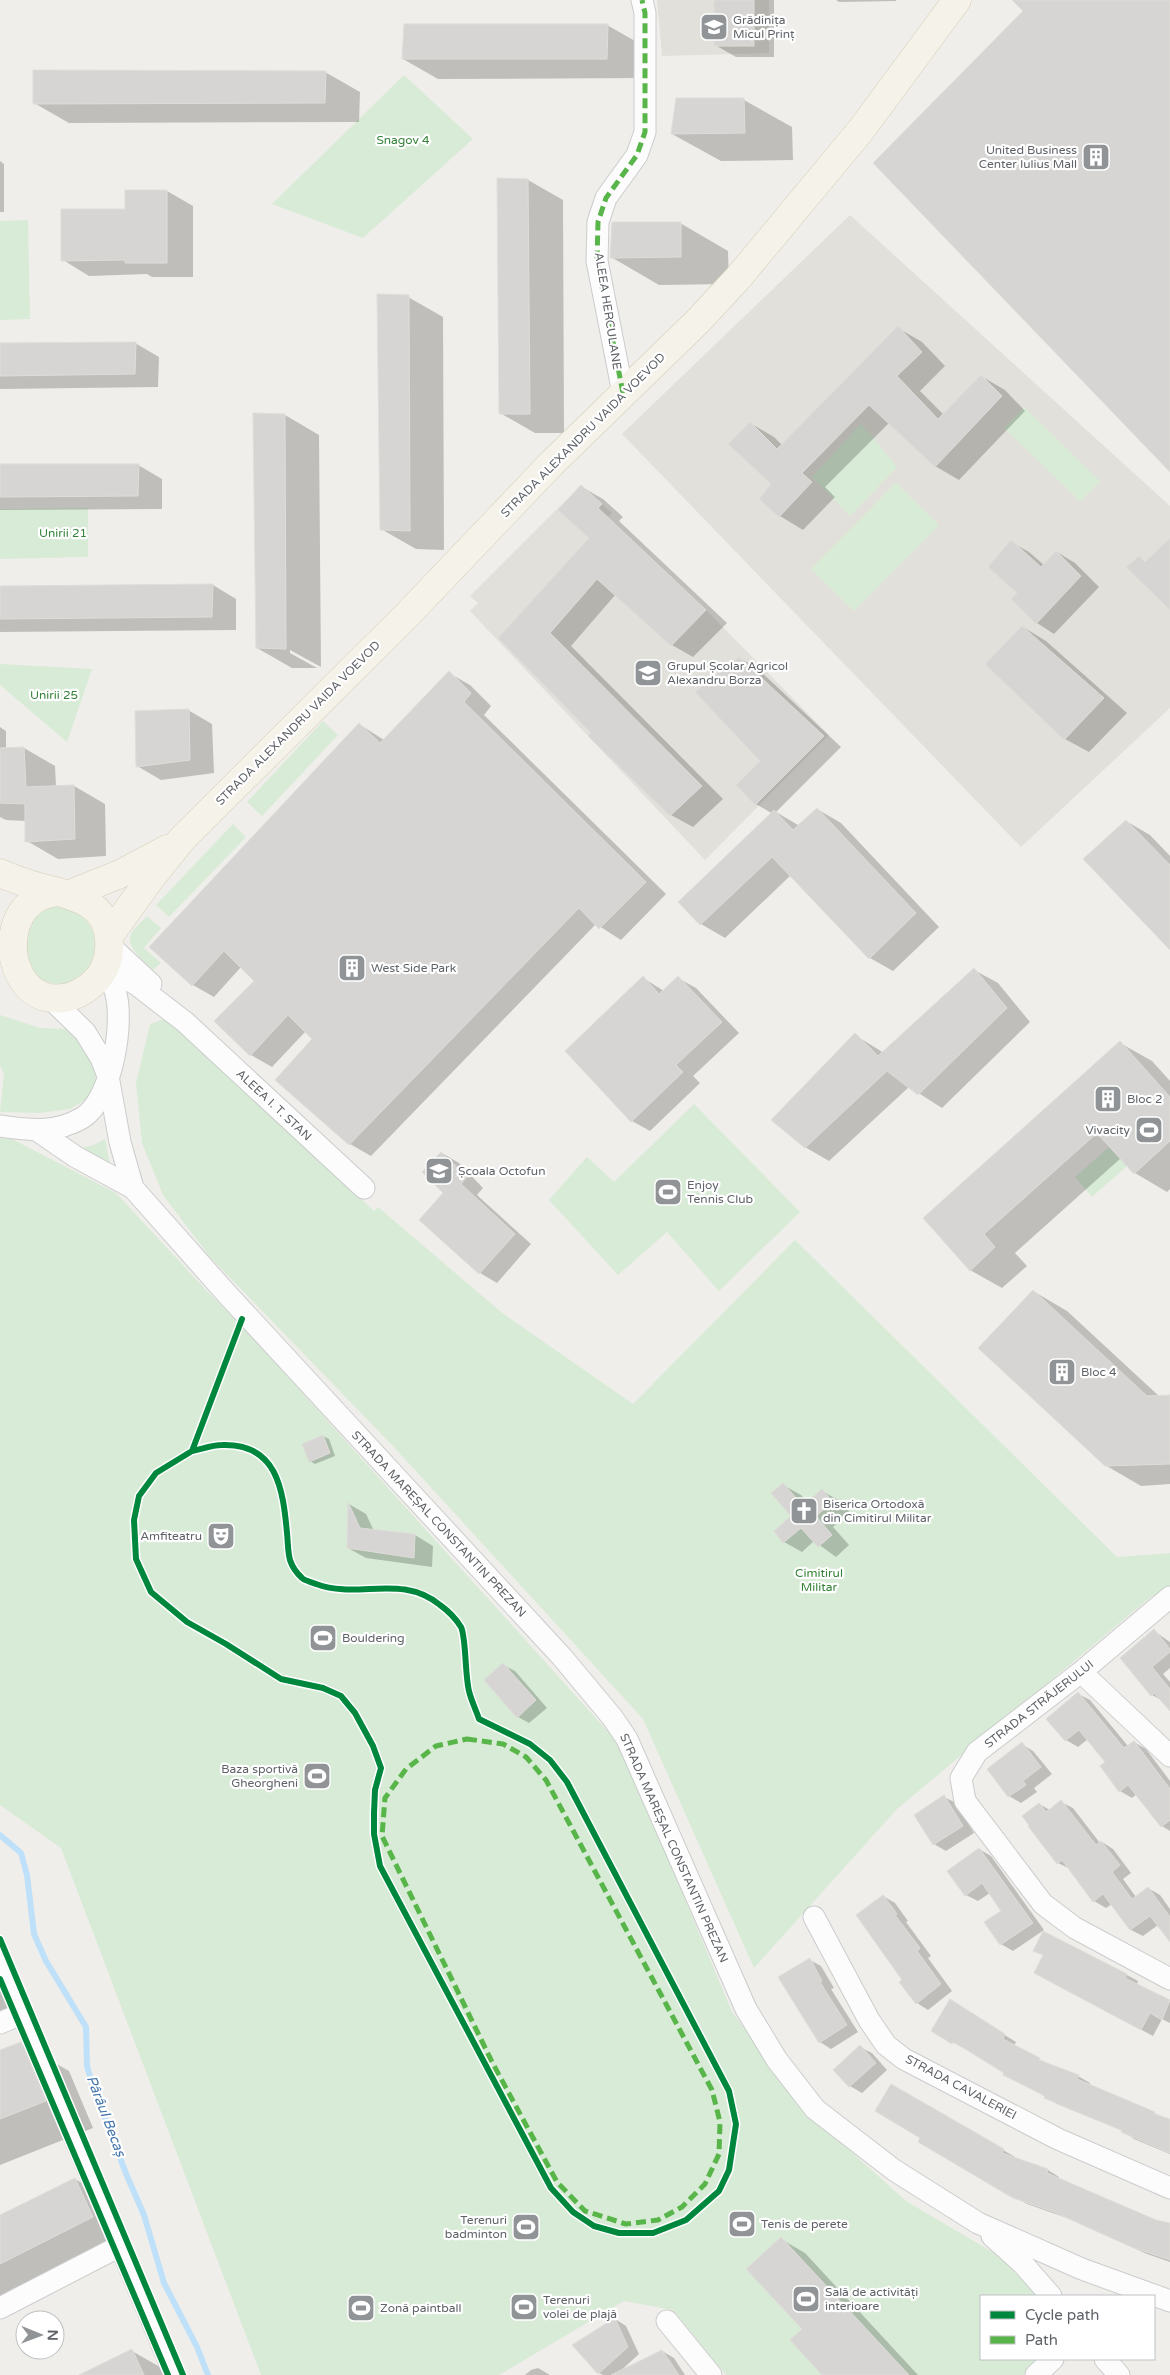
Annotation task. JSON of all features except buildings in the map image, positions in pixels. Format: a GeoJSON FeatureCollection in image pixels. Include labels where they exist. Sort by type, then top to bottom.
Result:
{"type":"FeatureCollection","features":[{"type":"Feature","properties":{"kind":"main road","name":"STRADA ALEXANDRU VAIDA VOEVOD"},"geometry":{"type":"LineString","coordinates":[[107,954],[150,878],[179,842],[407,615],[551,464],[698,321],[744,270],[861,130],[957,0]]}},
{"type":"Feature","properties":{"kind":"main road","name":"STRADA ALEXANDRU VAIDA VOEVOD"},"geometry":{"type":"LineString","coordinates":[[65,893],[120,874],[179,842]]}},
{"type":"Feature","properties":{"kind":"main road"},"geometry":{"type":"LineString","coordinates":[[0,873],[65,893],[94,907],[104,920],[107,954],[95,982],[80,993],[66,998],[51,999],[37,995],[15,979],[6,962],[1,940],[8,923],[20,906],[38,895],[65,893]]}},
{"type":"Feature","properties":{"kind":"street","name":"ALEEA HERCULANE"},"geometry":{"type":"LineString","coordinates":[[623,393],[617,372],[597,261],[598,222],[606,198],[637,155],[645,132],[645,13],[642,0]]}},
{"type":"Feature","properties":{"kind":"street","name":"ALEEA I. T. STAN"},"geometry":{"type":"LineString","coordinates":[[107,954],[137,985],[184,1022],[364,1188]]}},
{"type":"Feature","properties":{"kind":"street","name":"STRADA MAREȘAL CONSTANTIN PREZAN"},"geometry":{"type":"LineString","coordinates":[[107,954],[118,1009],[116,1047],[108,1076]]}},
{"type":"Feature","properties":{"kind":"street","name":"STRADA MAREȘAL CONSTANTIN PREZAN"},"geometry":{"type":"LineString","coordinates":[[51,999],[85,1032],[101,1058],[108,1076],[120,1142],[134,1188],[226,1293],[562,1656],[612,1717],[627,1739],[746,2009],[760,2035],[795,2085],[815,2109],[894,2170],[978,2223],[1082,2269],[1154,2295]]}},
{"type":"Feature","properties":{"kind":"street"},"geometry":{"type":"LineString","coordinates":[[0,1126],[38,1131],[59,1128],[84,1117],[96,1104],[108,1076]]}},
{"type":"Feature","properties":{"kind":"street"},"geometry":{"type":"LineString","coordinates":[[38,1131],[76,1157],[134,1188]]}},
{"type":"Feature","properties":{"kind":"street","name":"STRADA STRĂJERULUI"},"geometry":{"type":"LineString","coordinates":[[1170,1597],[1081,1672],[977,1752],[961,1778],[965,1801],[1043,1904],[1075,1928],[1170,1979]]}},
{"type":"Feature","properties":{"kind":"street"},"geometry":{"type":"LineString","coordinates":[[1081,1672],[1170,1756]]}},
{"type":"Feature","properties":{"kind":"street","name":"STRADA CAVALERIEI"},"geometry":{"type":"LineString","coordinates":[[814,1917],[869,2020],[886,2045],[904,2059],[1058,2139],[1170,2188]]}},
{"type":"Feature","properties":{"kind":"street"},"geometry":{"type":"LineString","coordinates":[[0,1961],[175,2375]]}},
{"type":"Feature","properties":{"kind":"street"},"geometry":{"type":"LineString","coordinates":[[0,2023],[21,2014]]}},
{"type":"Feature","properties":{"kind":"street"},"geometry":{"type":"LineString","coordinates":[[978,2223],[1023,2264],[1050,2295]]}},
{"type":"Feature","properties":{"kind":"street"},"geometry":{"type":"LineString","coordinates":[[0,2308],[120,2246]]}},
{"type":"Feature","properties":{"kind":"street","name":"STRADA MAREȘAL CONSTANTIN PREZAN"},"geometry":{"type":"LineString","coordinates":[[1155,2296],[1170,2301]]}},
{"type":"Feature","properties":{"kind":"street"},"geometry":{"type":"LineString","coordinates":[[667,2321],[711,2375]]}},
{"type":"Feature","properties":{"kind":"street"},"geometry":{"type":"LineString","coordinates":[[1036,2375],[1052,2360]]}},
{"type":"Feature","properties":{"kind":"street"},"geometry":{"type":"LineString","coordinates":[[1106,2360],[1119,2375]]}},
{"type":"Feature","properties":{"kind":"shaded area","name":"Grădinița Micul Prinț"},"geometry":{"type":"Polygon","coordinates":[[[657,0],[769,0],[769,53],[662,56],[657,0]]]}},
{"type":"Feature","properties":{"kind":"shaded area"},"geometry":{"type":"Polygon","coordinates":[[[850,215],[1170,506],[1170,708],[1021,847],[622,434],[850,215]]]}},
{"type":"Feature","properties":{"kind":"shaded area","name":"Grupul Școlar Agricol Alexandru Borza"},"geometry":{"type":"Polygon","coordinates":[[[581,485],[612,513],[608,517],[706,610],[829,735],[705,860],[470,611],[478,603],[470,596],[581,485]]]}},
{"type":"Feature","properties":{"kind":"green space","name":"Snagov 4"},"geometry":{"type":"Polygon","coordinates":[[[404,75],[473,139],[363,238],[272,204],[404,75]]]}},
{"type":"Feature","properties":{"kind":"green space"},"geometry":{"type":"Polygon","coordinates":[[[28,220],[30,319],[0,320],[0,221],[28,220]]]}},
{"type":"Feature","properties":{"kind":"green space"},"geometry":{"type":"Polygon","coordinates":[[[1024,407],[1100,481],[1080,501],[1004,428],[1024,407]]]}},
{"type":"Feature","properties":{"kind":"green space"},"geometry":{"type":"Polygon","coordinates":[[[861,423],[897,467],[850,516],[812,477],[861,423]]]}},
{"type":"Feature","properties":{"kind":"green space"},"geometry":{"type":"Polygon","coordinates":[[[896,483],[939,525],[854,611],[811,569],[896,483]]]}},
{"type":"Feature","properties":{"kind":"green space","name":"Unirii 21"},"geometry":{"type":"Polygon","coordinates":[[[88,508],[88,557],[0,559],[0,509],[88,508]]]}},
{"type":"Feature","properties":{"kind":"green space","name":"Unirii 25"},"geometry":{"type":"Polygon","coordinates":[[[0,664],[92,669],[67,742],[0,685],[0,664]]]}},
{"type":"Feature","properties":{"kind":"green space"},"geometry":{"type":"Polygon","coordinates":[[[323,721],[338,735],[262,816],[247,802],[323,721]]]}},
{"type":"Feature","properties":{"kind":"green space"},"geometry":{"type":"Polygon","coordinates":[[[233,824],[246,837],[169,917],[156,905],[233,824]]]}},
{"type":"Feature","properties":{"kind":"green space"},"geometry":{"type":"Polygon","coordinates":[[[54,906],[74,911],[88,922],[94,936],[94,952],[89,966],[79,977],[65,983],[43,981],[30,973],[26,966],[18,937],[31,916],[54,906]]]}},
{"type":"Feature","properties":{"kind":"green space"},"geometry":{"type":"Polygon","coordinates":[[[147,916],[161,928],[144,948],[161,963],[153,970],[133,949],[130,939],[134,929],[147,916]]]}},
{"type":"Feature","properties":{"kind":"green space"},"geometry":{"type":"Polygon","coordinates":[[[0,1015],[40,1028],[69,1029],[87,1042],[97,1076],[88,1098],[70,1109],[39,1113],[0,1112],[4,1075],[0,1065],[0,1015]]]}},
{"type":"Feature","properties":{"kind":"green space","name":"Cimitirul Militar"},"geometry":{"type":"Polygon","coordinates":[[[167,1018],[374,1211],[378,1207],[501,1312],[633,1404],[795,1240],[1117,1557],[1170,1553],[1170,1597],[1161,1605],[1153,1595],[897,1809],[754,1968],[643,1719],[393,1446],[210,1257],[163,1195],[142,1143],[136,1083],[150,1024],[167,1018]]]}},
{"type":"Feature","properties":{"kind":"green space","name":"Enjoy Tennis Club"},"geometry":{"type":"Polygon","coordinates":[[[694,1104],[800,1212],[719,1291],[667,1232],[618,1275],[549,1200],[587,1157],[614,1182],[694,1104]]]}},
{"type":"Feature","properties":{"kind":"green space","name":"Baza sportivă Gheorgheni"},"geometry":{"type":"Polygon","coordinates":[[[0,1138],[12,1139],[116,1193],[240,1324],[621,1746],[732,2012],[808,2113],[906,2201],[999,2256],[1036,2295],[980,2295],[980,2360],[1040,2360],[1023,2375],[726,2375],[673,2310],[624,2301],[499,2375],[261,2375],[61,1848],[0,1805],[0,1138]]]}},
{"type":"Feature","properties":{"kind":"green space"},"geometry":{"type":"Polygon","coordinates":[[[105,1139],[110,1165],[81,1148],[94,1145],[105,1139]]]}},
{"type":"Feature","properties":{"kind":"green space","name":"Vivacity"},"geometry":{"type":"Polygon","coordinates":[[[1109,1147],[1127,1166],[1092,1197],[1075,1177],[1109,1147]]]}},
{"type":"Feature","properties":{"kind":"waterway","name":"Pârâul Becaș"},"geometry":{"type":"LineString","coordinates":[[0,1835],[21,1853],[27,1875],[34,1934],[46,1961],[86,2027],[87,2066],[93,2087],[144,2215],[164,2283],[197,2347],[208,2375]]}},
{"type":"Feature","properties":{"kind":"marked path"},"geometry":{"type":"LineString","coordinates":[[623,393],[597,261],[598,222],[606,198],[637,155],[645,132],[645,13],[642,0]]}},
{"type":"Feature","properties":{"kind":"marked path"},"geometry":{"type":"LineString","coordinates":[[467,1739],[503,1744],[526,1757],[546,1780],[712,2090],[720,2122],[719,2154],[705,2184],[682,2207],[658,2220],[626,2224],[585,2211],[557,2182],[493,2064],[382,1836],[385,1798],[406,1769],[436,1746],[467,1739]]}},
{"type":"Feature","properties":{"kind":"cycle path"},"geometry":{"type":"LineString","coordinates":[[192,1451],[218,1445],[240,1446],[255,1452],[266,1460],[274,1472],[283,1500],[288,1552],[291,1562],[303,1579],[332,1588],[348,1590],[410,1590],[425,1596],[446,1609],[459,1624],[463,1632],[468,1684],[479,1719],[530,1744],[550,1760],[567,1782],[729,2091],[736,2124],[729,2170],[719,2191],[686,2220],[653,2233],[619,2233],[594,2226],[573,2212],[551,2188],[380,1866],[374,1834],[374,1813],[375,1790],[381,1768],[373,1746],[355,1713],[341,1696],[323,1688],[281,1679],[187,1622],[151,1592],[136,1559],[134,1520],[139,1496],[156,1473],[192,1451],[242,1319]]}},
{"type":"Feature","properties":{"kind":"cycle path"},"geometry":{"type":"LineString","coordinates":[[0,1939],[183,2375]]}},
{"type":"Feature","properties":{"kind":"cycle path"},"geometry":{"type":"LineString","coordinates":[[0,1979],[168,2375]]}},
{"type":"Feature","properties":{"kind":"place","name":"Grădinița Micul Prinț"},"geometry":{"type":"Point","coordinates":[714,27]}},
{"type":"Feature","properties":{"kind":"place","name":"United Business Center Iulius Mall"},"geometry":{"type":"Point","coordinates":[1096,157]}},
{"type":"Feature","properties":{"kind":"place","name":"Grupul Școlar Agricol Alexandru Borza"},"geometry":{"type":"Point","coordinates":[648,673]}},
{"type":"Feature","properties":{"kind":"place","name":"West Side Park"},"geometry":{"type":"Point","coordinates":[352,968]}},
{"type":"Feature","properties":{"kind":"place","name":"Bloc 2"},"geometry":{"type":"Point","coordinates":[1108,1099]}},
{"type":"Feature","properties":{"kind":"place","name":"Vivacity"},"geometry":{"type":"Point","coordinates":[1149,1130]}},
{"type":"Feature","properties":{"kind":"place","name":"Școala Octofun"},"geometry":{"type":"Point","coordinates":[439,1171]}},
{"type":"Feature","properties":{"kind":"place","name":"Enjoy Tennis Club"},"geometry":{"type":"Point","coordinates":[668,1192]}},
{"type":"Feature","properties":{"kind":"place","name":"Bloc 4"},"geometry":{"type":"Point","coordinates":[1062,1372]}},
{"type":"Feature","properties":{"kind":"place","name":"Biserica Ortodoxă din Cimitirul Militar"},"geometry":{"type":"Point","coordinates":[804,1511]}},
{"type":"Feature","properties":{"kind":"place","name":"Amfiteatru"},"geometry":{"type":"Point","coordinates":[221,1536]}},
{"type":"Feature","properties":{"kind":"place","name":"Bouldering"},"geometry":{"type":"Point","coordinates":[323,1638]}},
{"type":"Feature","properties":{"kind":"place","name":"Baza sportivă Gheorgheni"},"geometry":{"type":"Point","coordinates":[317,1776]}},
{"type":"Feature","properties":{"kind":"place","name":"Tenis de perete"},"geometry":{"type":"Point","coordinates":[742,2224]}},
{"type":"Feature","properties":{"kind":"place","name":"Terenuri badminton"},"geometry":{"type":"Point","coordinates":[526,2227]}},
{"type":"Feature","properties":{"kind":"place","name":"Sală de activități interioare"},"geometry":{"type":"Point","coordinates":[806,2299]}},
{"type":"Feature","properties":{"kind":"place","name":"Terenuri volei de plajă"},"geometry":{"type":"Point","coordinates":[524,2307]}},
{"type":"Feature","properties":{"kind":"place","name":"Zonă paintball"},"geometry":{"type":"Point","coordinates":[361,2308]}}]}
